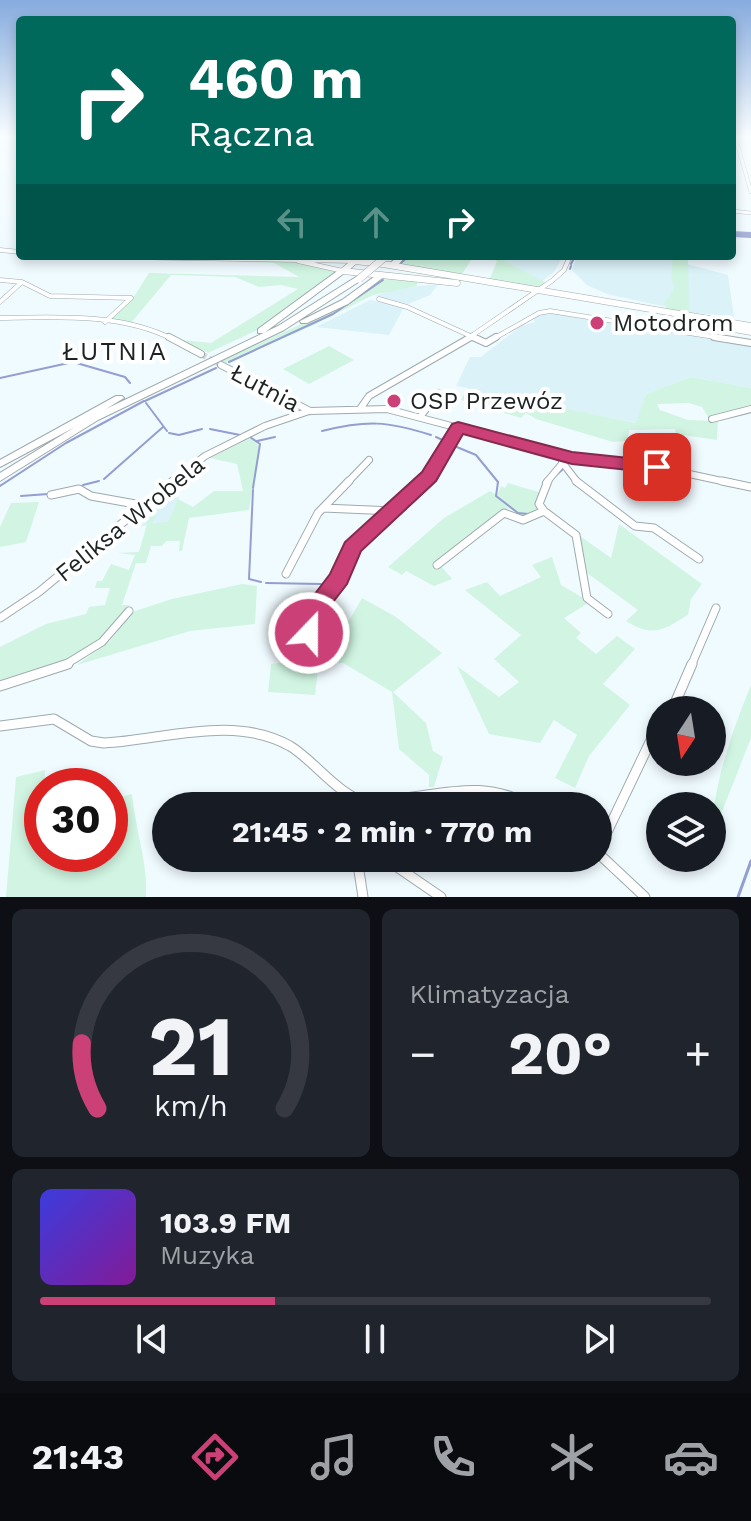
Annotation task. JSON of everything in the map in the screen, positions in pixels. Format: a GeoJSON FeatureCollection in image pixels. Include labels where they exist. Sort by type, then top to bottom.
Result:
{"type":"FeatureCollection","features":[{"type":"Feature","properties":{"kind":"highway"},"geometry":{"type":"LineString","coordinates":[[0,478],[95,418],[259,336],[356,278],[377,260]]}},
{"type":"Feature","properties":{"kind":"highway"},"geometry":{"type":"LineString","coordinates":[[393,265],[399,260]]}},
{"type":"Feature","properties":{"kind":"highway"},"geometry":{"type":"LineString","coordinates":[[259,336],[343,271]]}},
{"type":"Feature","properties":{"kind":"highway"},"geometry":{"type":"LineString","coordinates":[[0,464],[117,399],[259,336],[332,309],[381,276]]}},
{"type":"Feature","properties":{"kind":"main road"},"geometry":{"type":"LineString","coordinates":[[343,271],[358,260]]}},
{"type":"Feature","properties":{"kind":"main road"},"geometry":{"type":"LineString","coordinates":[[365,260],[751,332]]}},
{"type":"Feature","properties":{"kind":"main road"},"geometry":{"type":"LineString","coordinates":[[381,276],[393,265]]}},
{"type":"Feature","properties":{"kind":"main road"},"geometry":{"type":"LineString","coordinates":[[343,271],[534,293],[751,326]]}},
{"type":"Feature","properties":{"kind":"street"},"geometry":{"type":"LineString","coordinates":[[121,260],[187,260]]}},
{"type":"Feature","properties":{"kind":"street"},"geometry":{"type":"LineString","coordinates":[[283,260],[343,271]]}},
{"type":"Feature","properties":{"kind":"street"},"geometry":{"type":"LineString","coordinates":[[371,407],[374,393],[471,337],[561,274],[568,260]]}},
{"type":"Feature","properties":{"kind":"street"},"geometry":{"type":"LineString","coordinates":[[0,280],[22,282],[50,296],[131,298],[105,322]]}},
{"type":"Feature","properties":{"kind":"street"},"geometry":{"type":"LineString","coordinates":[[0,302],[22,282]]}},
{"type":"Feature","properties":{"kind":"street"},"geometry":{"type":"LineString","coordinates":[[379,299],[407,307],[489,343],[539,313],[550,311],[751,343]]}},
{"type":"Feature","properties":{"kind":"street","name":"Łutnia"},"geometry":{"type":"LineString","coordinates":[[0,318],[52,317],[151,328],[201,354]]}},
{"type":"Feature","properties":{"kind":"street","name":"Łutnia"},"geometry":{"type":"LineString","coordinates":[[221,365],[309,411]]}},
{"type":"Feature","properties":{"kind":"street"},"geometry":{"type":"LineString","coordinates":[[420,417],[438,393]]}},
{"type":"Feature","properties":{"kind":"street"},"geometry":{"type":"LineString","coordinates":[[371,407],[399,411],[566,456],[657,467],[751,487]]}},
{"type":"Feature","properties":{"kind":"street"},"geometry":{"type":"LineString","coordinates":[[371,407],[399,411]]}},
{"type":"Feature","properties":{"kind":"street","name":"Feliksa Wrobela"},"geometry":{"type":"LineString","coordinates":[[309,411],[336,414],[371,407]]}},
{"type":"Feature","properties":{"kind":"street","name":"Feliksa Wrobela"},"geometry":{"type":"LineString","coordinates":[[0,618],[39,592],[141,505],[205,456],[265,426],[309,411],[371,407]]}},
{"type":"Feature","properties":{"kind":"street"},"geometry":{"type":"LineString","coordinates":[[712,419],[751,409]]}},
{"type":"Feature","properties":{"kind":"street"},"geometry":{"type":"LineString","coordinates":[[317,639],[309,633],[309,624],[339,578],[352,547],[394,511],[437,467],[458,427]]}},
{"type":"Feature","properties":{"kind":"street"},"geometry":{"type":"LineString","coordinates":[[656,445],[657,467]]}},
{"type":"Feature","properties":{"kind":"street"},"geometry":{"type":"LineString","coordinates":[[566,456],[544,485],[539,504],[576,535],[587,598],[608,614]]}},
{"type":"Feature","properties":{"kind":"street"},"geometry":{"type":"LineString","coordinates":[[286,574],[323,508],[369,460]]}},
{"type":"Feature","properties":{"kind":"street"},"geometry":{"type":"LineString","coordinates":[[561,465],[606,506],[635,526],[654,528],[699,559]]}},
{"type":"Feature","properties":{"kind":"street"},"geometry":{"type":"LineString","coordinates":[[51,495],[79,489],[91,496],[141,505]]}},
{"type":"Feature","properties":{"kind":"street"},"geometry":{"type":"LineString","coordinates":[[323,508],[394,511]]}},
{"type":"Feature","properties":{"kind":"street"},"geometry":{"type":"LineString","coordinates":[[437,565],[504,513],[523,520],[544,511]]}},
{"type":"Feature","properties":{"kind":"street"},"geometry":{"type":"LineString","coordinates":[[678,696],[716,608]]}},
{"type":"Feature","properties":{"kind":"street"},"geometry":{"type":"LineString","coordinates":[[0,686],[84,658],[111,637],[129,611]]}},
{"type":"Feature","properties":{"kind":"street"},"geometry":{"type":"LineString","coordinates":[[0,726],[54,719],[84,738],[102,743],[212,730],[251,733],[299,751],[346,792]]}},
{"type":"Feature","properties":{"kind":"street"},"geometry":{"type":"LineString","coordinates":[[612,822],[646,751]]}},
{"type":"Feature","properties":{"kind":"street"},"geometry":{"type":"LineString","coordinates":[[459,792],[482,788],[504,792]]}},
{"type":"Feature","properties":{"kind":"street"},"geometry":{"type":"LineString","coordinates":[[612,865],[645,897]]}},
{"type":"Feature","properties":{"kind":"street"},"geometry":{"type":"LineString","coordinates":[[359,872],[363,897]]}},
{"type":"Feature","properties":{"kind":"street"},"geometry":{"type":"LineString","coordinates":[[404,872],[441,897]]}},
{"type":"Feature","properties":{"kind":"shaded area"},"geometry":{"type":"Polygon","coordinates":[[[561,260],[554,272],[541,282],[504,261],[561,260]]]}},
{"type":"Feature","properties":{"kind":"shaded area"},"geometry":{"type":"Polygon","coordinates":[[[576,260],[673,260],[728,275],[734,317],[689,312],[607,294],[587,285],[572,270],[576,260]]]}},
{"type":"Feature","properties":{"kind":"shaded area"},"geometry":{"type":"Polygon","coordinates":[[[438,284],[430,295],[408,304],[375,296],[395,289],[438,284]]]}},
{"type":"Feature","properties":{"kind":"shaded area"},"geometry":{"type":"Polygon","coordinates":[[[370,300],[404,307],[389,335],[316,327],[370,300]]]}},
{"type":"Feature","properties":{"kind":"shaded area"},"geometry":{"type":"Polygon","coordinates":[[[549,312],[751,345],[751,388],[691,377],[646,394],[637,423],[467,391],[468,388],[456,386],[470,357],[481,357],[521,326],[535,322],[533,318],[549,312]]]}},
{"type":"Feature","properties":{"kind":"shaded area"},"geometry":{"type":"Polygon","coordinates":[[[165,490],[179,498],[168,521],[138,527],[125,523],[165,490]]]}},
{"type":"Feature","properties":{"kind":"green space"},"geometry":{"type":"Polygon","coordinates":[[[218,260],[290,261],[338,272],[260,329],[208,353],[182,340],[211,343],[298,289],[281,285],[259,287],[235,277],[171,275],[131,323],[110,319],[135,295],[149,273],[299,277],[274,263],[218,260]]]}},
{"type":"Feature","properties":{"kind":"green space"},"geometry":{"type":"Polygon","coordinates":[[[407,260],[471,260],[460,277],[401,265],[407,260]]]}},
{"type":"Feature","properties":{"kind":"green space"},"geometry":{"type":"Polygon","coordinates":[[[495,260],[506,260],[547,283],[539,288],[488,283],[495,260]]]}},
{"type":"Feature","properties":{"kind":"green space"},"geometry":{"type":"Polygon","coordinates":[[[673,260],[688,260],[689,313],[668,310],[664,304],[675,287],[671,279],[673,260]]]}},
{"type":"Feature","properties":{"kind":"green space"},"geometry":{"type":"Polygon","coordinates":[[[381,279],[417,281],[417,286],[373,295],[314,325],[223,364],[223,360],[345,304],[381,279]]]}},
{"type":"Feature","properties":{"kind":"green space"},"geometry":{"type":"Polygon","coordinates":[[[329,346],[354,360],[309,384],[283,369],[329,346]]]}},
{"type":"Feature","properties":{"kind":"green space"},"geometry":{"type":"Polygon","coordinates":[[[691,377],[751,388],[751,408],[713,418],[708,417],[702,407],[689,403],[657,404],[660,410],[688,420],[718,421],[717,440],[676,434],[675,429],[629,430],[627,441],[613,442],[536,419],[526,413],[521,418],[461,400],[467,388],[468,391],[509,398],[507,403],[517,405],[520,400],[636,423],[646,394],[691,377]]]}},
{"type":"Feature","properties":{"kind":"green space"},"geometry":{"type":"Polygon","coordinates":[[[251,438],[259,446],[249,510],[189,518],[182,551],[179,551],[180,541],[166,541],[162,546],[151,546],[146,563],[136,563],[122,605],[129,605],[128,609],[95,650],[0,685],[0,647],[46,624],[86,614],[89,607],[105,605],[110,588],[95,588],[97,581],[102,581],[111,564],[129,570],[135,555],[117,553],[139,552],[150,513],[156,514],[152,524],[168,521],[178,499],[193,507],[214,491],[243,491],[237,464],[210,458],[251,438]]]}},
{"type":"Feature","properties":{"kind":"green space"},"geometry":{"type":"Polygon","coordinates":[[[508,483],[542,493],[541,511],[528,518],[514,515],[515,511],[508,508],[432,565],[437,570],[441,566],[452,579],[434,586],[406,571],[402,575],[388,567],[444,518],[490,491],[497,495],[501,486],[505,488],[508,483]]]}},
{"type":"Feature","properties":{"kind":"green space"},"geometry":{"type":"Polygon","coordinates":[[[39,502],[26,542],[0,547],[0,527],[11,503],[39,502]]]}},
{"type":"Feature","properties":{"kind":"green space"},"geometry":{"type":"Polygon","coordinates":[[[619,524],[702,584],[691,599],[688,615],[658,630],[635,626],[626,621],[638,610],[587,573],[580,536],[611,558],[619,524]]]}},
{"type":"Feature","properties":{"kind":"green space"},"geometry":{"type":"Polygon","coordinates":[[[552,557],[561,585],[590,602],[564,618],[581,633],[576,638],[596,654],[617,636],[635,649],[603,684],[630,705],[589,756],[575,788],[555,778],[577,735],[554,720],[540,743],[489,734],[457,666],[499,697],[519,682],[494,659],[521,635],[465,590],[487,582],[500,596],[541,577],[532,565],[552,557]]]}},
{"type":"Feature","properties":{"kind":"green space"},"geometry":{"type":"Polygon","coordinates":[[[242,584],[257,586],[255,624],[190,631],[77,665],[110,641],[132,612],[172,599],[242,584]]]}},
{"type":"Feature","properties":{"kind":"green space"},"geometry":{"type":"Polygon","coordinates":[[[362,598],[396,617],[442,653],[393,692],[426,723],[433,751],[443,757],[434,787],[429,787],[429,775],[399,749],[392,692],[343,663],[322,663],[323,651],[333,648],[362,598]]]}},
{"type":"Feature","properties":{"kind":"green space"},"geometry":{"type":"Polygon","coordinates":[[[319,662],[315,695],[268,692],[271,664],[319,662]]]}},
{"type":"Feature","properties":{"kind":"green space"},"geometry":{"type":"Polygon","coordinates":[[[751,685],[751,738],[726,801],[726,792],[716,792],[720,776],[726,776],[726,754],[751,685]]]}},
{"type":"Feature","properties":{"kind":"green space"},"geometry":{"type":"Polygon","coordinates":[[[24,775],[24,872],[128,872],[128,795],[132,794],[145,871],[146,897],[6,897],[16,777],[24,775]]]}},
{"type":"Feature","properties":{"kind":"waterway"},"geometry":{"type":"LineString","coordinates":[[736,234],[751,235]]}},
{"type":"Feature","properties":{"kind":"waterway"},"geometry":{"type":"LineString","coordinates":[[401,263],[404,260]]}},
{"type":"Feature","properties":{"kind":"waterway"},"geometry":{"type":"LineString","coordinates":[[571,264],[573,260]]}},
{"type":"Feature","properties":{"kind":"waterway"},"geometry":{"type":"LineString","coordinates":[[229,362],[333,314],[383,280]]}},
{"type":"Feature","properties":{"kind":"waterway"},"geometry":{"type":"LineString","coordinates":[[0,378],[73,362],[125,377],[130,383]]}},
{"type":"Feature","properties":{"kind":"waterway"},"geometry":{"type":"LineString","coordinates":[[145,401],[216,368]]}},
{"type":"Feature","properties":{"kind":"waterway"},"geometry":{"type":"LineString","coordinates":[[0,486],[66,443],[144,401]]}},
{"type":"Feature","properties":{"kind":"waterway"},"geometry":{"type":"LineString","coordinates":[[146,403],[167,431]]}},
{"type":"Feature","properties":{"kind":"waterway"},"geometry":{"type":"LineString","coordinates":[[322,431],[377,424],[431,435]]}},
{"type":"Feature","properties":{"kind":"waterway"},"geometry":{"type":"LineString","coordinates":[[104,479],[163,427]]}},
{"type":"Feature","properties":{"kind":"waterway"},"geometry":{"type":"LineString","coordinates":[[169,433],[179,435],[202,429]]}},
{"type":"Feature","properties":{"kind":"waterway"},"geometry":{"type":"LineString","coordinates":[[210,429],[240,435]]}},
{"type":"Feature","properties":{"kind":"waterway"},"geometry":{"type":"LineString","coordinates":[[250,437],[260,444],[253,488]]}},
{"type":"Feature","properties":{"kind":"waterway"},"geometry":{"type":"LineString","coordinates":[[257,441],[275,437]]}},
{"type":"Feature","properties":{"kind":"waterway"},"geometry":{"type":"LineString","coordinates":[[436,437],[447,442]]}},
{"type":"Feature","properties":{"kind":"waterway"},"geometry":{"type":"LineString","coordinates":[[452,445],[476,455],[498,482],[496,496],[518,513],[528,514]]}},
{"type":"Feature","properties":{"kind":"waterway"},"geometry":{"type":"LineString","coordinates":[[554,477],[562,470]]}},
{"type":"Feature","properties":{"kind":"waterway"},"geometry":{"type":"LineString","coordinates":[[83,485],[99,481]]}},
{"type":"Feature","properties":{"kind":"waterway"},"geometry":{"type":"LineString","coordinates":[[253,490],[249,579],[261,582]]}},
{"type":"Feature","properties":{"kind":"waterway"},"geometry":{"type":"LineString","coordinates":[[21,496],[48,494]]}},
{"type":"Feature","properties":{"kind":"waterway"},"geometry":{"type":"LineString","coordinates":[[266,583],[321,584]]}},
{"type":"Feature","properties":{"kind":"waterway"},"geometry":{"type":"LineString","coordinates":[[738,897],[751,861]]}},
{"type":"Feature","properties":{"kind":"tunnel"},"geometry":{"type":"LineString","coordinates":[[201,354],[221,365]]}},
{"type":"Feature","properties":{"kind":"place","name":"Motodrom"},"geometry":{"type":"Point","coordinates":[597,323]}},
{"type":"Feature","properties":{"kind":"place","name":"OSP Przewóz"},"geometry":{"type":"Point","coordinates":[394,401]}},
{"type":"Feature","properties":{"kind":"district","name":"ŁUTNIA"},"geometry":{"type":"Point","coordinates":[115,351]}},
{"type":"Feature","properties":{"kind":"route"},"geometry":{"type":"LineString","coordinates":[[309,633],[309,624],[339,578],[352,547],[429,477],[458,427],[572,458],[657,467]]}}]}
